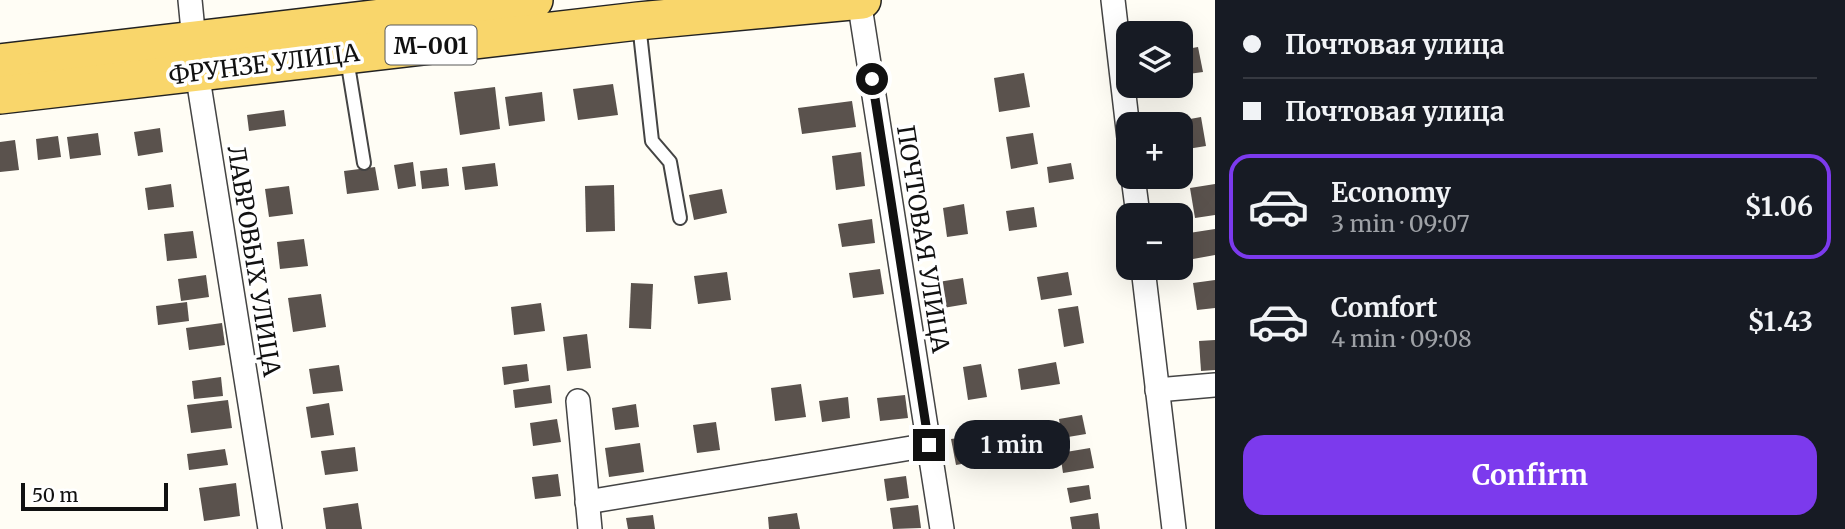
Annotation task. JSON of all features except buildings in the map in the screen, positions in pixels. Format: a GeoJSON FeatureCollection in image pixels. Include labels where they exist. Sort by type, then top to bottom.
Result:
{"type":"FeatureCollection","features":[{"type":"Feature","properties":{"kind":"main road","name":"ФРУНЗЕ УЛИЦА"},"geometry":{"type":"LineString","coordinates":[[0,62],[347,55],[638,21],[860,0]]}},
{"type":"Feature","properties":{"kind":"main road","name":"ФРУНЗЕ УЛИЦА"},"geometry":{"type":"LineString","coordinates":[[0,95],[195,56],[514,1]]}},
{"type":"Feature","properties":{"kind":"street","name":"ЛАВРОВЫХ УЛИЦА"},"geometry":{"type":"LineString","coordinates":[[190,0],[195,56],[270,529]]}},
{"type":"Feature","properties":{"kind":"street","name":"ПОЧТОВАЯ УЛИЦА"},"geometry":{"type":"LineString","coordinates":[[860,0],[942,529]]}},
{"type":"Feature","properties":{"kind":"street"},"geometry":{"type":"LineString","coordinates":[[1113,0],[1126,112]]}},
{"type":"Feature","properties":{"kind":"street"},"geometry":{"type":"LineString","coordinates":[[1144,280],[1174,529]]}},
{"type":"Feature","properties":{"kind":"street"},"geometry":{"type":"LineString","coordinates":[[1157,390],[1215,385]]}},
{"type":"Feature","properties":{"kind":"street"},"geometry":{"type":"LineString","coordinates":[[578,401],[590,529]]}},
{"type":"Feature","properties":{"kind":"street"},"geometry":{"type":"LineString","coordinates":[[587,502],[929,445]]}},
{"type":"Feature","properties":{"kind":"lane"},"geometry":{"type":"LineString","coordinates":[[638,21],[652,141],[670,162],[680,218]]}},
{"type":"Feature","properties":{"kind":"lane"},"geometry":{"type":"LineString","coordinates":[[347,55],[364,163]]}},
{"type":"Feature","properties":{"kind":"route"},"geometry":{"type":"LineString","coordinates":[[872,79],[929,445]]}}]}
